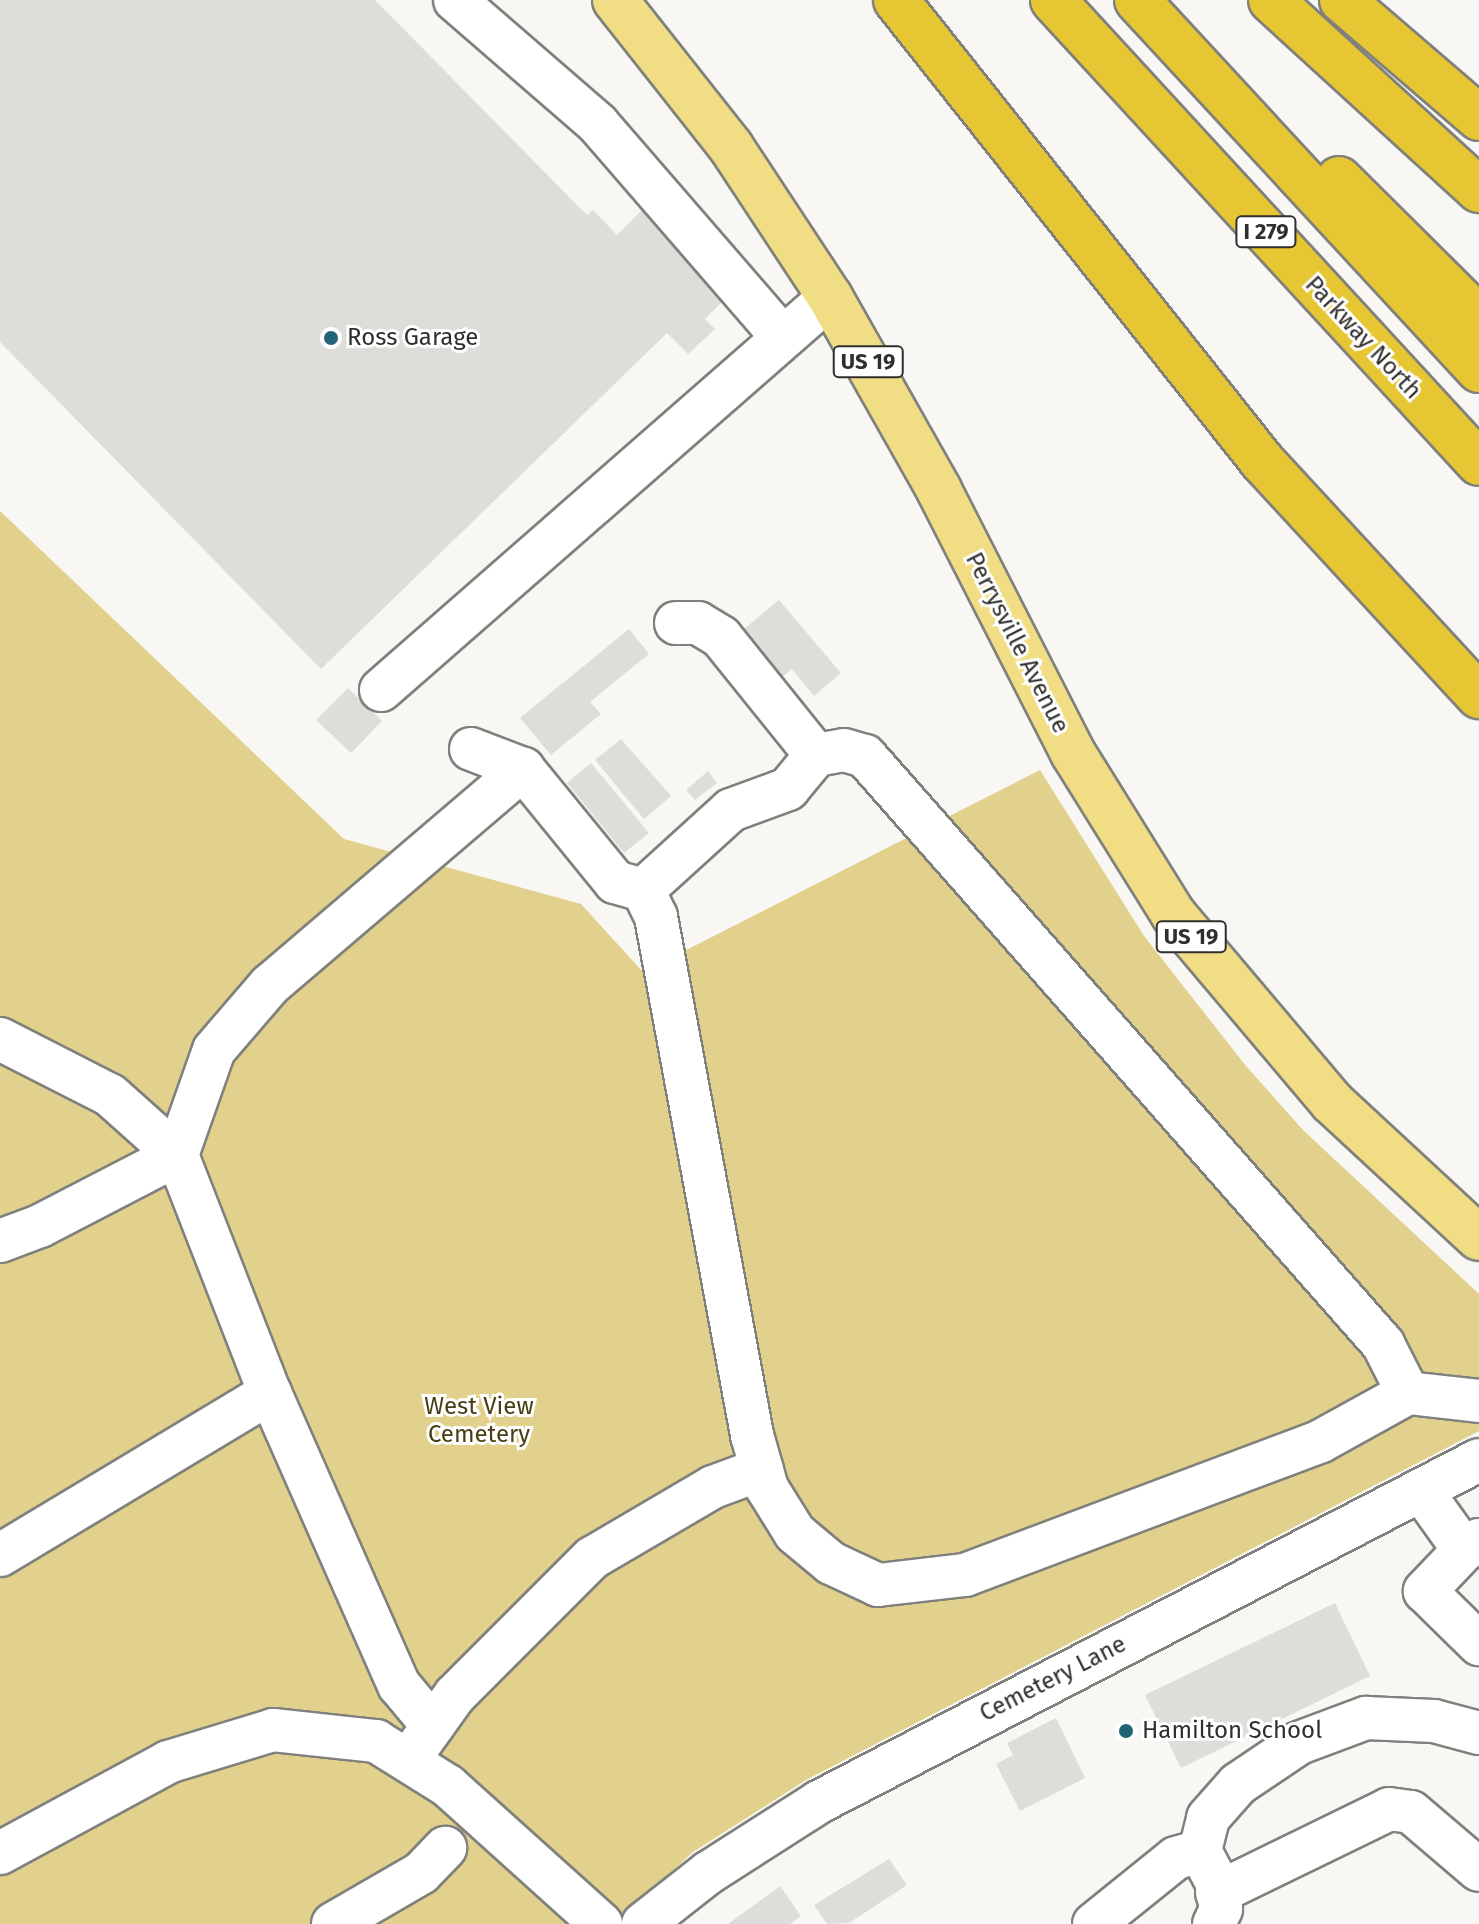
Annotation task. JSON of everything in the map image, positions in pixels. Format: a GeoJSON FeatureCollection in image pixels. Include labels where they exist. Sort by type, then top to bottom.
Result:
{"type":"FeatureCollection","features":[{"type":"Feature","properties":{"kind":"highway"},"geometry":{"type":"LineString","coordinates":[[896,0],[1262,461],[1479,696]]}},
{"type":"Feature","properties":{"kind":"highway","name":"Parkway North"},"geometry":{"type":"LineString","coordinates":[[1053,0],[1479,463]]}},
{"type":"Feature","properties":{"kind":"highway"},"geometry":{"type":"LineString","coordinates":[[1137,0],[1479,370]]}},
{"type":"Feature","properties":{"kind":"highway"},"geometry":{"type":"LineString","coordinates":[[1168,0],[1479,318]]}},
{"type":"Feature","properties":{"kind":"highway"},"geometry":{"type":"LineString","coordinates":[[1271,0],[1479,190]]}},
{"type":"Feature","properties":{"kind":"highway"},"geometry":{"type":"LineString","coordinates":[[1342,0],[1479,118]]}},
{"type":"Feature","properties":{"kind":"main road","name":"Perrysville Avenue"},"geometry":{"type":"LineString","coordinates":[[615,0],[731,147],[830,297],[933,477],[1073,753],[1174,915],[1332,1102],[1479,1238]]}},
{"type":"Feature","properties":{"kind":"street"},"geometry":{"type":"LineString","coordinates":[[455,0],[597,123],[783,338]]}},
{"type":"Feature","properties":{"kind":"street"},"geometry":{"type":"LineString","coordinates":[[381,690],[830,297]]}},
{"type":"Feature","properties":{"kind":"street"},"geometry":{"type":"LineString","coordinates":[[676,623],[698,623],[721,637],[816,755]]}},
{"type":"Feature","properties":{"kind":"street"},"geometry":{"type":"LineString","coordinates":[[471,749],[523,769],[615,882],[643,890],[656,917],[767,1488],[795,1533],[831,1563],[878,1585],[965,1575],[1321,1441],[1408,1393],[1479,1401]]}},
{"type":"Feature","properties":{"kind":"street"},"geometry":{"type":"LineString","coordinates":[[643,890],[731,810],[788,789],[816,755],[844,750],[865,756],[1383,1344],[1408,1393]]}},
{"type":"Feature","properties":{"kind":"street"},"geometry":{"type":"LineString","coordinates":[[0,1241],[40,1226],[177,1155],[214,1050],[270,985],[523,769]]}},
{"type":"Feature","properties":{"kind":"street"},"geometry":{"type":"LineString","coordinates":[[0,1039],[110,1095],[177,1155],[270,1393],[399,1685],[433,1726]]}},
{"type":"Feature","properties":{"kind":"street"},"geometry":{"type":"LineString","coordinates":[[0,1555],[270,1393]]}},
{"type":"Feature","properties":{"kind":"street","name":"Cemetery Lane"},"geometry":{"type":"LineString","coordinates":[[643,1924],[708,1873],[819,1802],[1479,1460]]}},
{"type":"Feature","properties":{"kind":"street"},"geometry":{"type":"LineString","coordinates":[[408,1761],[455,1695],[592,1558],[713,1487],[762,1469]]}},
{"type":"Feature","properties":{"kind":"street"},"geometry":{"type":"LineString","coordinates":[[1421,1490],[1471,1545],[1425,1591],[1479,1644]]}},
{"type":"Feature","properties":{"kind":"street"},"geometry":{"type":"LineString","coordinates":[[1479,1733],[1434,1721],[1366,1718],[1299,1743],[1238,1784],[1208,1818],[1200,1851],[1216,1908],[1371,1813],[1389,1809],[1411,1812],[1479,1870]]}},
{"type":"Feature","properties":{"kind":"street"},"geometry":{"type":"LineString","coordinates":[[0,1853],[168,1762],[273,1730],[376,1741],[448,1786],[601,1924]]}},
{"type":"Feature","properties":{"kind":"street"},"geometry":{"type":"LineString","coordinates":[[333,1924],[421,1873],[445,1848]]}},
{"type":"Feature","properties":{"kind":"street"},"geometry":{"type":"LineString","coordinates":[[1094,1924],[1176,1858],[1200,1851]]}},
{"type":"Feature","properties":{"kind":"green space","name":"West View Cemetery"},"geometry":{"type":"Polygon","coordinates":[[[0,511],[344,839],[581,904],[643,972],[1040,770],[1144,936],[1246,1066],[1303,1130],[1479,1294],[1479,1431],[806,1780],[693,1852],[615,1924],[0,1924],[0,511]]]}},
{"type":"Feature","properties":{"kind":"building","name":"Ross Garage"},"geometry":{"type":"Polygon","coordinates":[[[0,0],[375,0],[587,215],[593,210],[617,235],[647,205],[732,292],[705,319],[715,329],[688,354],[667,333],[321,669],[0,342],[0,0]]]}},
{"type":"Feature","properties":{"kind":"building"},"geometry":{"type":"Polygon","coordinates":[[[779,600],[841,673],[814,696],[792,669],[780,679],[744,629],[779,600]]]}},
{"type":"Feature","properties":{"kind":"building"},"geometry":{"type":"Polygon","coordinates":[[[629,629],[649,654],[590,702],[601,714],[551,755],[520,718],[629,629]]]}},
{"type":"Feature","properties":{"kind":"building"},"geometry":{"type":"Polygon","coordinates":[[[348,688],[382,721],[351,753],[316,720],[348,688]]]}},
{"type":"Feature","properties":{"kind":"building"},"geometry":{"type":"Polygon","coordinates":[[[621,739],[671,796],[644,819],[595,760],[621,739]]]}},
{"type":"Feature","properties":{"kind":"building"},"geometry":{"type":"Polygon","coordinates":[[[591,763],[649,833],[624,853],[567,783],[591,763]]]}},
{"type":"Feature","properties":{"kind":"building"},"geometry":{"type":"Polygon","coordinates":[[[708,771],[717,783],[695,800],[686,790],[708,771]]]}},
{"type":"Feature","properties":{"kind":"building"},"geometry":{"type":"Polygon","coordinates":[[[1335,1603],[1370,1676],[1181,1768],[1145,1695],[1335,1603]]]}},
{"type":"Feature","properties":{"kind":"building"},"geometry":{"type":"Polygon","coordinates":[[[1056,1718],[1085,1778],[1020,1811],[996,1764],[1013,1755],[1007,1743],[1056,1718]]]}},
{"type":"Feature","properties":{"kind":"building"},"geometry":{"type":"Polygon","coordinates":[[[889,1859],[907,1885],[849,1923],[827,1924],[814,1905],[889,1859]]]}},
{"type":"Feature","properties":{"kind":"building"},"geometry":{"type":"Polygon","coordinates":[[[780,1886],[801,1916],[790,1924],[728,1924],[780,1886]]]}},
{"type":"Feature","properties":{"kind":"place","name":"Ross Garage"},"geometry":{"type":"Point","coordinates":[331,338]}},
{"type":"Feature","properties":{"kind":"place","name":"Hamilton School"},"geometry":{"type":"Point","coordinates":[1126,1731]}}]}
